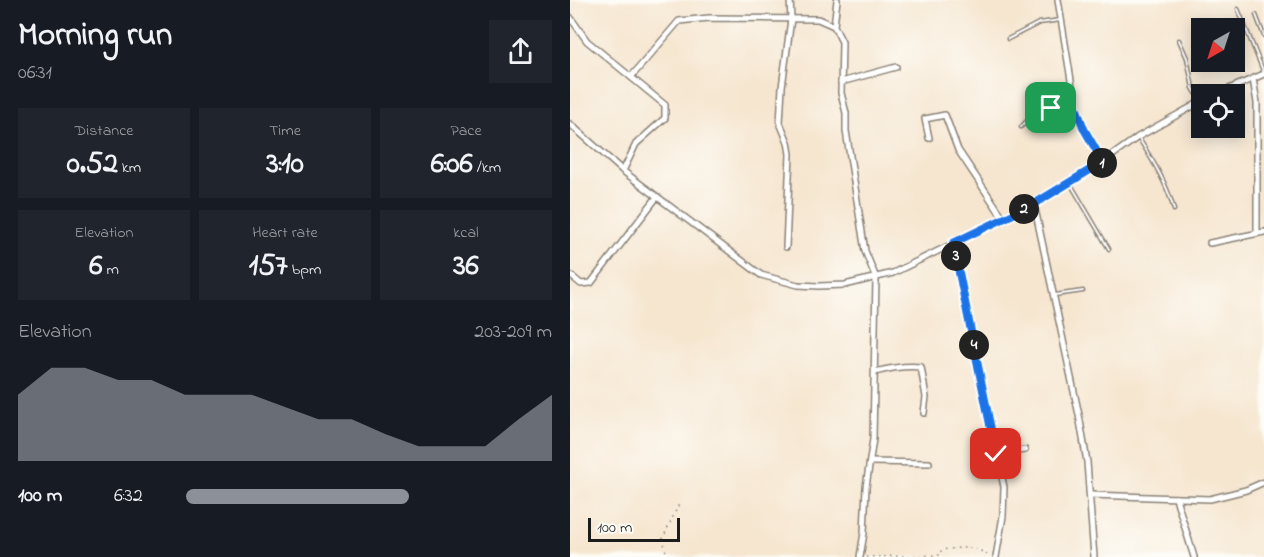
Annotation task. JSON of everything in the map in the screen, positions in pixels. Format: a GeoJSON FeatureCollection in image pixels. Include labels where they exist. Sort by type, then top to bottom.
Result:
{"type":"FeatureCollection","features":[{"type":"Feature","properties":{"kind":"street"},"geometry":{"type":"LineString","coordinates":[[786,247],[790,154],[780,123],[791,19],[790,0]]}},
{"type":"Feature","properties":{"kind":"street"},"geometry":{"type":"LineString","coordinates":[[837,0],[834,26],[842,42],[842,82],[846,130],[865,251],[876,278],[873,439],[866,487],[861,557]]}},
{"type":"Feature","properties":{"kind":"street"},"geometry":{"type":"LineString","coordinates":[[1058,0],[1074,102],[1084,129],[1103,162]]}},
{"type":"Feature","properties":{"kind":"street"},"geometry":{"type":"LineString","coordinates":[[570,17],[587,40],[665,105],[665,118],[636,144],[623,171]]}},
{"type":"Feature","properties":{"kind":"street"},"geometry":{"type":"LineString","coordinates":[[631,77],[679,21],[709,18],[818,19],[834,26]]}},
{"type":"Feature","properties":{"kind":"street"},"geometry":{"type":"LineString","coordinates":[[842,82],[896,68]]}},
{"type":"Feature","properties":{"kind":"street"},"geometry":{"type":"LineString","coordinates":[[1241,84],[1264,74]]}},
{"type":"Feature","properties":{"kind":"street"},"geometry":{"type":"LineString","coordinates":[[1253,79],[1257,103],[1257,233]]}},
{"type":"Feature","properties":{"kind":"street"},"geometry":{"type":"LineString","coordinates":[[570,124],[623,171],[761,275],[798,285],[819,286],[845,285],[893,273],[1034,204],[1103,162],[1138,137],[1191,107]]}},
{"type":"Feature","properties":{"kind":"street"},"geometry":{"type":"LineString","coordinates":[[929,138],[925,119],[945,115],[958,150],[1004,219]]}},
{"type":"Feature","properties":{"kind":"street"},"geometry":{"type":"LineString","coordinates":[[570,275],[581,284],[591,283],[657,197]]}},
{"type":"Feature","properties":{"kind":"street"},"geometry":{"type":"LineString","coordinates":[[1034,204],[1079,415],[1090,495],[1094,557]]}},
{"type":"Feature","properties":{"kind":"street"},"geometry":{"type":"LineString","coordinates":[[1210,243],[1264,232]]}},
{"type":"Feature","properties":{"kind":"street"},"geometry":{"type":"LineString","coordinates":[[953,243],[1004,487],[1003,516],[994,557]]}},
{"type":"Feature","properties":{"kind":"street"},"geometry":{"type":"LineString","coordinates":[[874,372],[893,368],[921,367],[926,397],[924,413]]}},
{"type":"Feature","properties":{"kind":"street"},"geometry":{"type":"LineString","coordinates":[[996,454],[1025,450]]}},
{"type":"Feature","properties":{"kind":"street"},"geometry":{"type":"LineString","coordinates":[[870,462],[929,463]]}},
{"type":"Feature","properties":{"kind":"street"},"geometry":{"type":"LineString","coordinates":[[1090,495],[1210,499],[1246,490],[1264,482]]}},
{"type":"Feature","properties":{"kind":"street"},"geometry":{"type":"LineString","coordinates":[[1176,498],[1194,557]]}},
{"type":"Feature","properties":{"kind":"lane"},"geometry":{"type":"LineString","coordinates":[[1238,9],[1264,74]]}},
{"type":"Feature","properties":{"kind":"lane"},"geometry":{"type":"LineString","coordinates":[[1256,15],[1264,36]]}},
{"type":"Feature","properties":{"kind":"lane"},"geometry":{"type":"LineString","coordinates":[[1008,39],[1039,24],[1061,20]]}},
{"type":"Feature","properties":{"kind":"lane"},"geometry":{"type":"LineString","coordinates":[[1179,40],[1187,58],[1191,84]]}},
{"type":"Feature","properties":{"kind":"lane"},"geometry":{"type":"LineString","coordinates":[[1021,127],[1035,115],[1058,105],[1074,102]]}},
{"type":"Feature","properties":{"kind":"lane"},"geometry":{"type":"LineString","coordinates":[[1138,137],[1160,172],[1174,210]]}},
{"type":"Feature","properties":{"kind":"lane"},"geometry":{"type":"LineString","coordinates":[[1070,183],[1109,249]]}},
{"type":"Feature","properties":{"kind":"lane"},"geometry":{"type":"LineString","coordinates":[[1052,296],[1083,291]]}},
{"type":"Feature","properties":{"kind":"path"},"geometry":{"type":"LineString","coordinates":[[667,557],[663,538],[679,504]]}},
{"type":"Feature","properties":{"kind":"path"},"geometry":{"type":"LineString","coordinates":[[861,557],[941,555],[941,550],[964,548],[982,550],[994,557]]}},
{"type":"Feature","properties":{"kind":"route"},"geometry":{"type":"LineString","coordinates":[[996,454],[953,243],[1034,204],[1103,162],[1084,129],[1074,102],[1051,108]]}}]}
